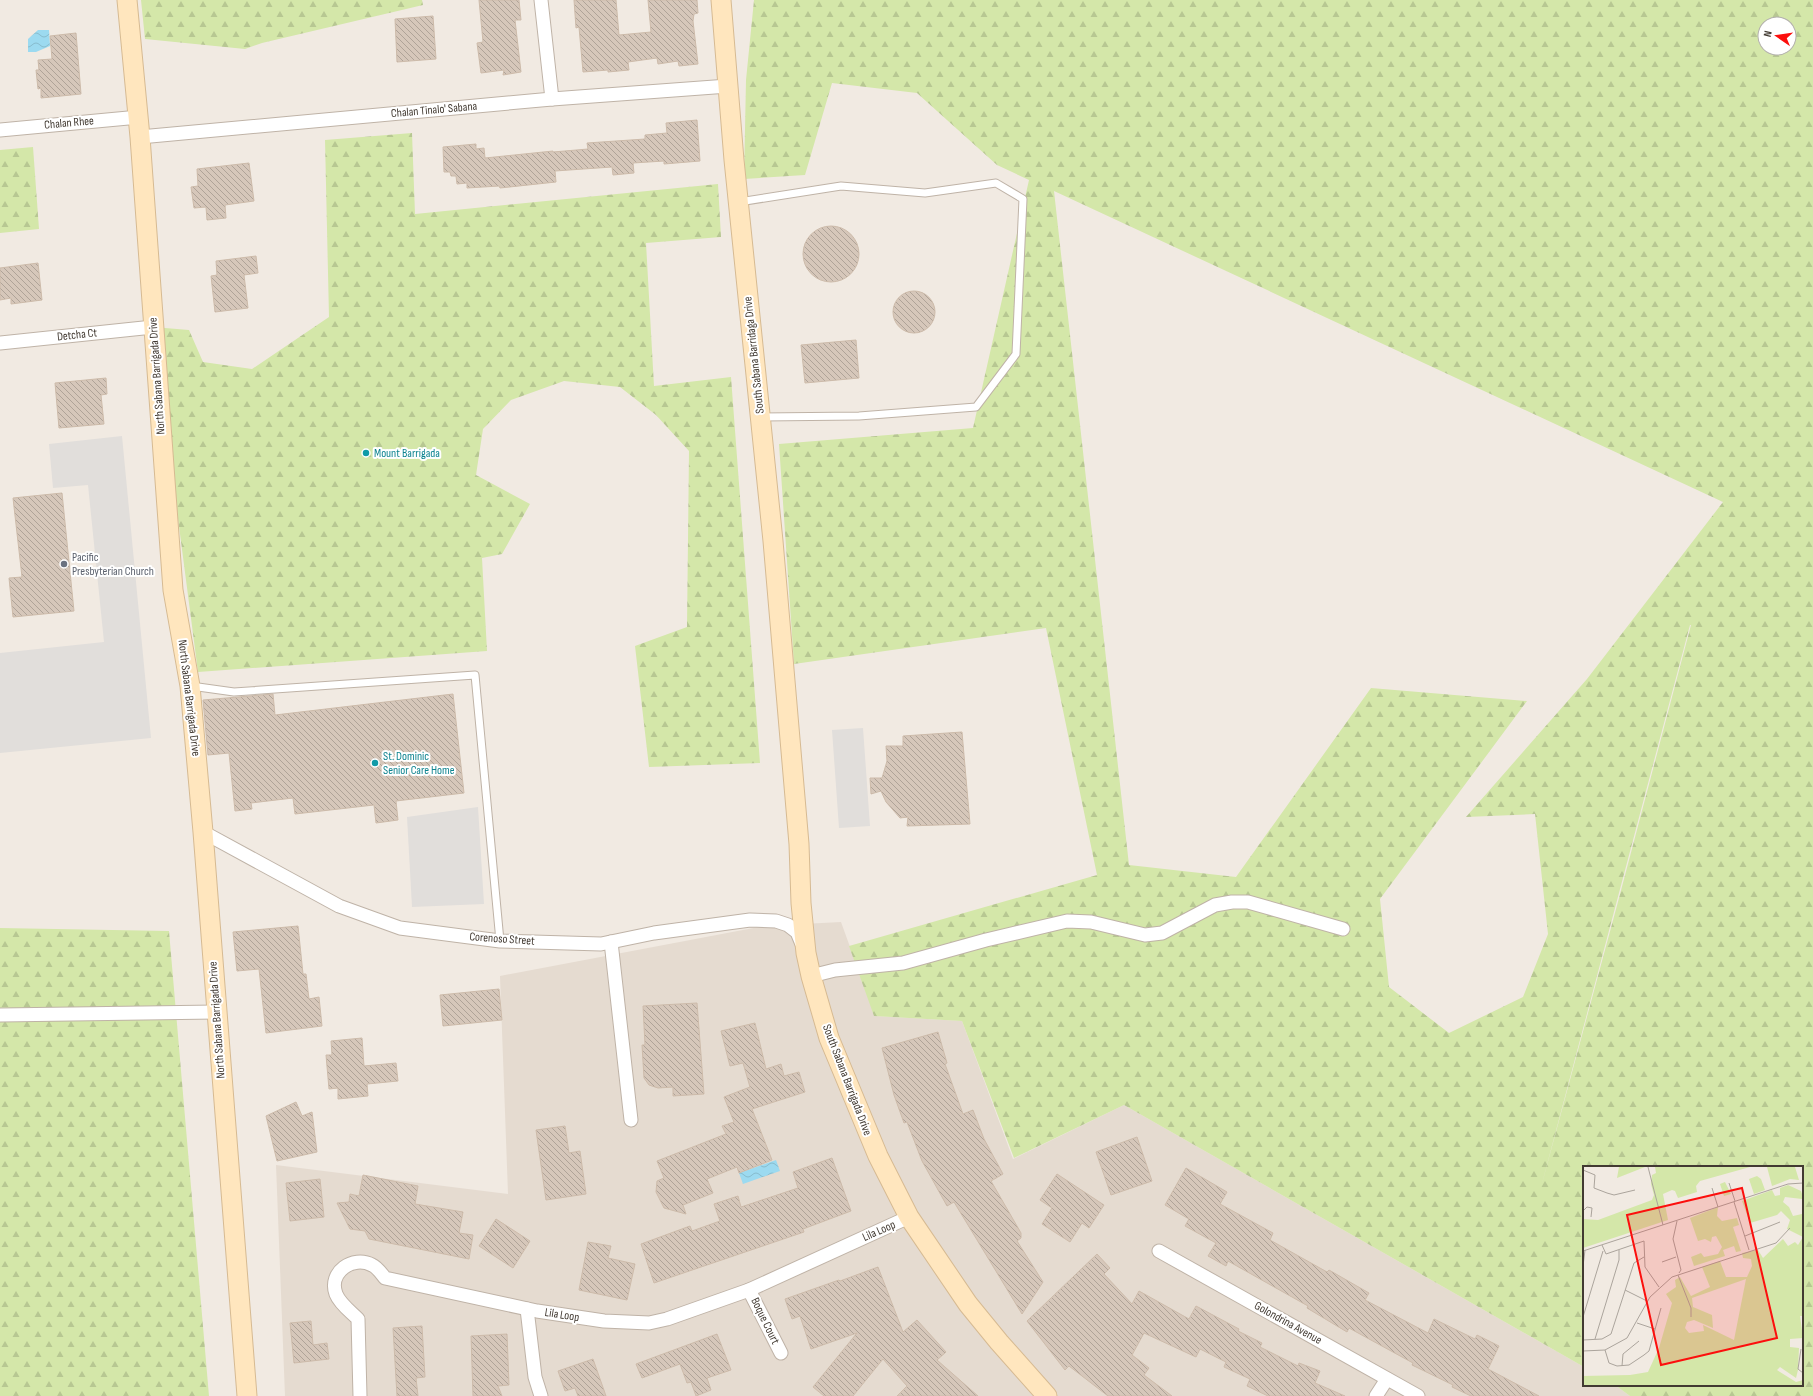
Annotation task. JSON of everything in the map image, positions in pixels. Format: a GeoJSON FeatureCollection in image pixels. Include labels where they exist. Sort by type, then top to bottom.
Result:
{"type":"FeatureCollection","features":[{"type":"Feature","properties":{"kind":"main road","name":"North Sabana Barrigada Drive"},"geometry":{"type":"LineString","coordinates":[[127,0],[139,117],[173,590],[190,686],[203,832],[247,1396]]}},
{"type":"Feature","properties":{"kind":"main road","name":"South Sabana Barridaga Drive"},"geometry":{"type":"LineString","coordinates":[[721,0],[738,202],[761,417],[788,711]]}},
{"type":"Feature","properties":{"kind":"main road","name":"South Sabana Barrigada Drive"},"geometry":{"type":"LineString","coordinates":[[788,711],[799,844],[801,903],[806,953],[811,976],[832,1045],[878,1156],[909,1217],[968,1304],[1041,1394]]}},
{"type":"Feature","properties":{"kind":"street"},"geometry":{"type":"LineString","coordinates":[[541,0],[552,99]]}},
{"type":"Feature","properties":{"kind":"street","name":"Chalan Tinalo' Sabana"},"geometry":{"type":"LineString","coordinates":[[140,136],[552,99],[728,86]]}},
{"type":"Feature","properties":{"kind":"street","name":"Chalan Rhee"},"geometry":{"type":"LineString","coordinates":[[0,130],[139,117]]}},
{"type":"Feature","properties":{"kind":"street","name":"Detcha Ct"},"geometry":{"type":"LineString","coordinates":[[0,343],[153,327]]}},
{"type":"Feature","properties":{"kind":"street","name":"Corenoso Street"},"geometry":{"type":"LineString","coordinates":[[203,832],[339,906],[400,928],[500,941],[601,944],[654,933],[750,920],[776,921],[788,925],[797,932],[806,953]]}},
{"type":"Feature","properties":{"kind":"street"},"geometry":{"type":"LineString","coordinates":[[811,976],[835,970],[903,962],[986,940],[1067,921],[1091,922],[1145,935],[1162,933],[1215,905],[1232,902],[1248,902],[1343,929]]}},
{"type":"Feature","properties":{"kind":"street"},"geometry":{"type":"LineString","coordinates":[[611,942],[631,1120]]}},
{"type":"Feature","properties":{"kind":"street"},"geometry":{"type":"LineString","coordinates":[[0,1016],[216,1012]]}},
{"type":"Feature","properties":{"kind":"street","name":"Lila Loop"},"geometry":{"type":"LineString","coordinates":[[360,1396],[358,1320],[337,1296],[335,1286],[337,1277],[349,1263],[366,1262],[376,1267],[385,1278],[526,1309],[604,1321],[649,1324],[749,1290],[909,1217]]}},
{"type":"Feature","properties":{"kind":"street","name":"Golondrina Avenue"},"geometry":{"type":"LineString","coordinates":[[1159,1251],[1418,1396]]}},
{"type":"Feature","properties":{"kind":"street","name":"Boque Court"},"geometry":{"type":"LineString","coordinates":[[749,1290],[780,1353]]}},
{"type":"Feature","properties":{"kind":"street"},"geometry":{"type":"LineString","coordinates":[[526,1309],[535,1377],[541,1396]]}},
{"type":"Feature","properties":{"kind":"street"},"geometry":{"type":"LineString","coordinates":[[1376,1396],[1387,1379]]}},
{"type":"Feature","properties":{"kind":"lane"},"geometry":{"type":"LineString","coordinates":[[738,202],[841,186],[925,193],[996,182],[1023,199],[1016,354],[976,407],[859,416],[761,417]]}},
{"type":"Feature","properties":{"kind":"lane"},"geometry":{"type":"LineString","coordinates":[[190,686],[234,692],[475,675],[500,941]]}},
{"type":"Feature","properties":{"kind":"shaded area"},"geometry":{"type":"Polygon","coordinates":[[[122,436],[151,738],[0,753],[0,653],[104,642],[88,485],[53,488],[49,444],[122,436]]]}},
{"type":"Feature","properties":{"kind":"shaded area"},"geometry":{"type":"Polygon","coordinates":[[[863,728],[870,826],[839,828],[832,730],[863,728]]]}},
{"type":"Feature","properties":{"kind":"shaded area"},"geometry":{"type":"Polygon","coordinates":[[[478,807],[484,904],[412,907],[407,817],[478,807]]]}},
{"type":"Feature","properties":{"kind":"shaded area"},"geometry":{"type":"Polygon","coordinates":[[[841,922],[875,1016],[962,1021],[1013,1159],[1124,1105],[1583,1366],[1583,1386],[1616,1386],[1630,1396],[285,1396],[276,1165],[508,1194],[500,976],[764,926],[841,922]]]}},
{"type":"Feature","properties":{"kind":"green space"},"geometry":{"type":"Polygon","coordinates":[[[141,0],[422,0],[423,5],[262,43],[245,49],[145,39],[141,0]]]}},
{"type":"Feature","properties":{"kind":"green space"},"geometry":{"type":"Polygon","coordinates":[[[754,0],[1813,0],[1813,1396],[1630,1396],[1616,1386],[1803,1386],[1803,1166],[1583,1166],[1583,1366],[1124,1105],[1014,1158],[962,1021],[874,1016],[849,946],[1097,875],[1046,628],[794,664],[779,444],[973,428],[1029,180],[997,165],[917,93],[832,83],[805,175],[744,179],[746,80],[754,0]],[[1054,191],[1129,865],[1236,877],[1371,688],[1527,701],[1380,899],[1389,987],[1449,1033],[1523,997],[1548,934],[1535,814],[1466,817],[1587,679],[1723,502],[1054,191]],[[1691,625],[1540,1191],[1619,898],[1691,625]]]}},
{"type":"Feature","properties":{"kind":"green space"},"geometry":{"type":"Polygon","coordinates":[[[412,133],[415,214],[718,184],[721,237],[646,243],[654,386],[731,377],[760,763],[649,767],[635,646],[687,627],[689,451],[656,415],[620,387],[564,381],[511,400],[483,429],[476,475],[530,504],[502,554],[482,558],[487,651],[198,672],[153,327],[189,330],[203,362],[252,369],[329,317],[325,140],[412,133]]]}},
{"type":"Feature","properties":{"kind":"green space"},"geometry":{"type":"Polygon","coordinates":[[[33,147],[39,229],[0,233],[0,150],[33,147]]]}},
{"type":"Feature","properties":{"kind":"green space"},"geometry":{"type":"Polygon","coordinates":[[[0,928],[169,931],[209,1396],[0,1396],[0,928]]]}},
{"type":"Feature","properties":{"kind":"water"},"geometry":{"type":"Polygon","coordinates":[[[38,30],[49,30],[50,46],[36,52],[28,52],[28,39],[38,30]]]}},
{"type":"Feature","properties":{"kind":"water"},"geometry":{"type":"Polygon","coordinates":[[[776,1160],[780,1171],[743,1184],[739,1173],[776,1160]]]}},
{"type":"Feature","properties":{"kind":"building"},"geometry":{"type":"Polygon","coordinates":[[[479,0],[519,0],[521,20],[515,20],[521,72],[503,75],[504,70],[481,73],[477,43],[483,42],[479,0]]]}},
{"type":"Feature","properties":{"kind":"building"},"geometry":{"type":"Polygon","coordinates":[[[574,0],[616,0],[619,35],[651,32],[648,0],[697,0],[698,13],[694,14],[693,21],[698,64],[679,66],[678,61],[658,64],[657,58],[628,62],[629,70],[583,72],[579,27],[576,28],[574,0]]]}},
{"type":"Feature","properties":{"kind":"building"},"geometry":{"type":"Polygon","coordinates":[[[433,16],[436,59],[397,62],[395,19],[433,16]]]}},
{"type":"Feature","properties":{"kind":"building"},"geometry":{"type":"Polygon","coordinates":[[[76,33],[81,94],[41,98],[41,88],[38,89],[36,70],[39,70],[38,60],[52,59],[50,36],[76,33]]]}},
{"type":"Feature","properties":{"kind":"building"},"geometry":{"type":"Polygon","coordinates":[[[697,120],[700,161],[664,164],[664,161],[633,163],[634,173],[613,175],[612,167],[555,171],[556,182],[500,188],[499,186],[467,188],[467,183],[457,184],[456,176],[451,176],[450,172],[444,172],[443,147],[476,144],[476,149],[484,148],[485,158],[588,149],[587,143],[645,139],[645,135],[667,133],[666,123],[697,120]]]}},
{"type":"Feature","properties":{"kind":"building"},"geometry":{"type":"Polygon","coordinates":[[[249,163],[254,201],[225,205],[226,218],[207,220],[206,207],[194,208],[191,187],[198,186],[197,169],[249,163]]]}},
{"type":"Feature","properties":{"kind":"building"},"geometry":{"type":"Polygon","coordinates":[[[825,226],[837,226],[847,230],[855,238],[859,248],[859,260],[855,270],[847,278],[837,282],[825,282],[815,278],[807,270],[803,260],[803,248],[807,238],[815,230],[825,226]]]}},
{"type":"Feature","properties":{"kind":"building"},"geometry":{"type":"Polygon","coordinates":[[[256,256],[258,273],[244,275],[248,308],[215,312],[211,276],[217,275],[216,261],[256,256]]]}},
{"type":"Feature","properties":{"kind":"building"},"geometry":{"type":"Polygon","coordinates":[[[38,263],[42,300],[11,304],[11,298],[0,300],[0,268],[38,263]]]}},
{"type":"Feature","properties":{"kind":"building"},"geometry":{"type":"Polygon","coordinates":[[[914,291],[929,297],[935,312],[929,327],[914,333],[899,327],[893,312],[899,297],[914,291]]]}},
{"type":"Feature","properties":{"kind":"building"},"geometry":{"type":"Polygon","coordinates":[[[856,340],[859,378],[805,383],[801,345],[856,340]]]}},
{"type":"Feature","properties":{"kind":"building"},"geometry":{"type":"Polygon","coordinates":[[[106,378],[107,394],[101,395],[104,424],[59,428],[55,383],[106,378]]]}},
{"type":"Feature","properties":{"kind":"building"},"geometry":{"type":"Polygon","coordinates":[[[62,493],[74,611],[13,617],[9,578],[22,577],[13,498],[62,493]]]}},
{"type":"Feature","properties":{"kind":"building","name":"St. Dominic Senior Care Home"},"geometry":{"type":"Polygon","coordinates":[[[273,694],[275,715],[453,694],[464,793],[396,801],[398,820],[376,823],[374,805],[295,814],[293,798],[251,803],[252,809],[235,811],[229,753],[208,755],[203,700],[273,694]]]}},
{"type":"Feature","properties":{"kind":"building"},"geometry":{"type":"Polygon","coordinates":[[[962,732],[970,824],[907,826],[908,817],[900,818],[886,802],[881,791],[871,794],[870,778],[882,778],[887,761],[886,746],[903,746],[903,736],[962,732]]]}},
{"type":"Feature","properties":{"kind":"building"},"geometry":{"type":"Polygon","coordinates":[[[298,926],[303,974],[306,974],[309,999],[319,997],[322,1026],[266,1033],[259,969],[237,971],[233,932],[298,926]]]}},
{"type":"Feature","properties":{"kind":"building"},"geometry":{"type":"Polygon","coordinates":[[[499,989],[502,1020],[443,1026],[440,995],[499,989]]]}},
{"type":"Feature","properties":{"kind":"building"},"geometry":{"type":"Polygon","coordinates":[[[697,1003],[704,1094],[673,1096],[673,1087],[658,1088],[649,1085],[644,1078],[642,1045],[645,1045],[643,1006],[697,1003]]]}},
{"type":"Feature","properties":{"kind":"building"},"geometry":{"type":"Polygon","coordinates":[[[755,1023],[766,1069],[781,1064],[784,1076],[799,1072],[805,1092],[752,1109],[772,1160],[739,1173],[737,1167],[707,1179],[713,1193],[683,1205],[686,1214],[664,1208],[656,1192],[657,1181],[664,1178],[657,1161],[726,1134],[722,1126],[734,1122],[724,1097],[750,1087],[743,1063],[730,1066],[721,1031],[755,1023]]]}},
{"type":"Feature","properties":{"kind":"building"},"geometry":{"type":"Polygon","coordinates":[[[938,1032],[947,1063],[945,1064],[963,1114],[973,1110],[984,1139],[1003,1174],[991,1181],[1021,1233],[1021,1238],[1017,1241],[1043,1282],[1022,1314],[954,1202],[947,1206],[922,1161],[907,1122],[904,1123],[894,1095],[882,1048],[938,1032]]]}},
{"type":"Feature","properties":{"kind":"building"},"geometry":{"type":"Polygon","coordinates":[[[362,1038],[364,1066],[396,1063],[398,1081],[367,1084],[368,1096],[338,1099],[338,1088],[329,1089],[326,1055],[332,1055],[331,1041],[362,1038]]]}},
{"type":"Feature","properties":{"kind":"building"},"geometry":{"type":"Polygon","coordinates":[[[296,1102],[302,1116],[312,1112],[317,1152],[277,1161],[266,1116],[296,1102]]]}},
{"type":"Feature","properties":{"kind":"building"},"geometry":{"type":"Polygon","coordinates":[[[565,1126],[569,1153],[580,1151],[586,1194],[546,1200],[536,1130],[565,1126]]]}},
{"type":"Feature","properties":{"kind":"building"},"geometry":{"type":"Polygon","coordinates":[[[1137,1137],[1152,1181],[1111,1195],[1096,1152],[1137,1137]]]}},
{"type":"Feature","properties":{"kind":"building"},"geometry":{"type":"Polygon","coordinates":[[[832,1158],[851,1211],[803,1229],[804,1232],[654,1283],[641,1244],[690,1226],[692,1231],[720,1221],[714,1204],[738,1196],[741,1207],[798,1188],[793,1172],[832,1158]]]}},
{"type":"Feature","properties":{"kind":"building"},"geometry":{"type":"Polygon","coordinates":[[[1186,1168],[1227,1192],[1220,1204],[1273,1233],[1270,1240],[1327,1272],[1329,1270],[1369,1293],[1365,1300],[1428,1333],[1434,1319],[1475,1339],[1477,1335],[1499,1346],[1488,1369],[1539,1396],[1471,1396],[1452,1387],[1453,1385],[1412,1365],[1413,1363],[1349,1328],[1347,1332],[1307,1308],[1308,1306],[1228,1261],[1226,1266],[1208,1256],[1216,1243],[1185,1226],[1189,1219],[1165,1205],[1186,1168]]]}},
{"type":"Feature","properties":{"kind":"building"},"geometry":{"type":"Polygon","coordinates":[[[1057,1174],[1104,1205],[1089,1228],[1082,1223],[1070,1242],[1042,1224],[1052,1208],[1040,1200],[1057,1174]]]}},
{"type":"Feature","properties":{"kind":"building"},"geometry":{"type":"Polygon","coordinates":[[[363,1175],[418,1186],[415,1204],[463,1212],[459,1233],[473,1235],[469,1259],[369,1239],[365,1231],[350,1229],[337,1203],[349,1202],[350,1194],[359,1196],[363,1175]]]}},
{"type":"Feature","properties":{"kind":"building"},"geometry":{"type":"Polygon","coordinates":[[[320,1179],[324,1217],[290,1221],[286,1183],[320,1179]]]}},
{"type":"Feature","properties":{"kind":"building"},"geometry":{"type":"Polygon","coordinates":[[[496,1219],[530,1241],[513,1268],[479,1246],[496,1219]]]}},
{"type":"Feature","properties":{"kind":"building"},"geometry":{"type":"Polygon","coordinates":[[[588,1242],[611,1246],[608,1258],[635,1264],[627,1300],[579,1290],[588,1242]]]}},
{"type":"Feature","properties":{"kind":"building"},"geometry":{"type":"Polygon","coordinates":[[[1097,1254],[1110,1268],[1104,1274],[1132,1304],[1139,1291],[1189,1319],[1196,1306],[1239,1329],[1238,1331],[1262,1343],[1260,1347],[1298,1366],[1299,1363],[1320,1371],[1315,1383],[1345,1396],[1268,1396],[1247,1386],[1250,1379],[1224,1367],[1226,1362],[1200,1349],[1196,1357],[1144,1333],[1132,1355],[1149,1368],[1144,1375],[1172,1396],[1108,1396],[1069,1366],[1065,1370],[1027,1321],[1097,1254]]]}},
{"type":"Feature","properties":{"kind":"building"},"geometry":{"type":"Polygon","coordinates":[[[878,1267],[903,1332],[917,1320],[946,1352],[937,1360],[978,1396],[897,1396],[907,1386],[883,1359],[853,1396],[824,1396],[813,1387],[857,1333],[811,1349],[800,1316],[792,1319],[785,1299],[878,1267]]]}},
{"type":"Feature","properties":{"kind":"building"},"geometry":{"type":"Polygon","coordinates":[[[311,1321],[313,1345],[327,1343],[329,1359],[294,1363],[290,1323],[311,1321]]]}},
{"type":"Feature","properties":{"kind":"building"},"geometry":{"type":"Polygon","coordinates":[[[422,1326],[425,1377],[416,1378],[418,1396],[397,1396],[393,1328],[422,1326]]]}},
{"type":"Feature","properties":{"kind":"building"},"geometry":{"type":"Polygon","coordinates":[[[507,1334],[509,1385],[498,1386],[502,1396],[473,1396],[471,1336],[507,1334]]]}},
{"type":"Feature","properties":{"kind":"building"},"geometry":{"type":"Polygon","coordinates":[[[717,1334],[731,1370],[707,1378],[711,1390],[696,1396],[691,1382],[687,1383],[680,1364],[642,1378],[636,1364],[717,1334]]]}},
{"type":"Feature","properties":{"kind":"building"},"geometry":{"type":"Polygon","coordinates":[[[593,1359],[606,1396],[578,1396],[575,1388],[565,1391],[558,1371],[593,1359]]]}},
{"type":"Feature","properties":{"kind":"place","name":"Mount Barrigada"},"geometry":{"type":"Point","coordinates":[366,453]}},
{"type":"Feature","properties":{"kind":"place","name":"Pacific Presbyterian Church"},"geometry":{"type":"Point","coordinates":[64,564]}},
{"type":"Feature","properties":{"kind":"place","name":"St. Dominic Senior Care Home"},"geometry":{"type":"Point","coordinates":[375,763]}}]}
